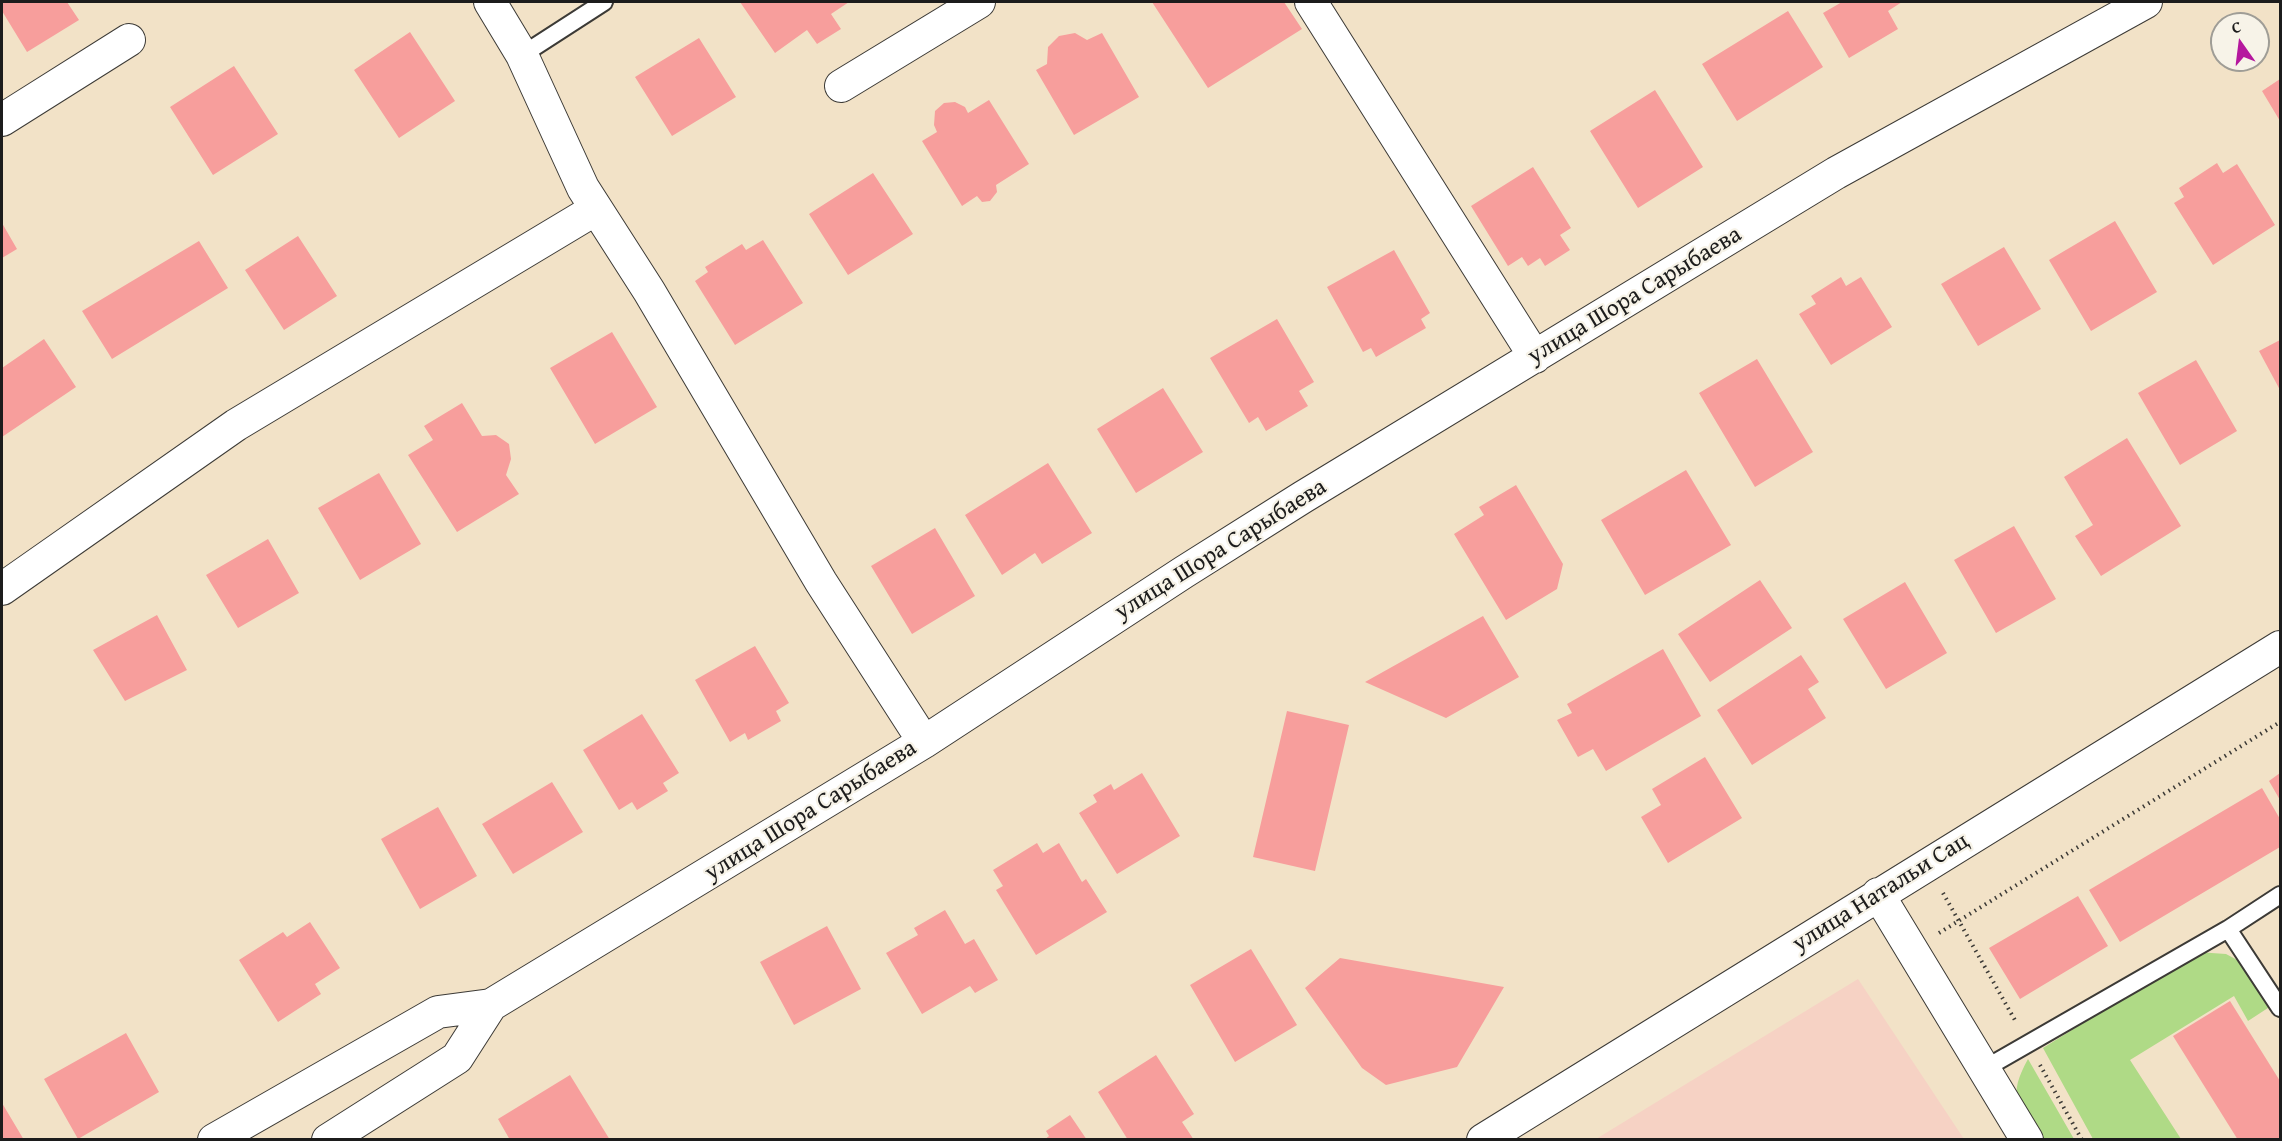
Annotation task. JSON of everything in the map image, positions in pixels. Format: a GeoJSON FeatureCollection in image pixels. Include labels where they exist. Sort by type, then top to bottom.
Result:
{"type":"FeatureCollection","features":[{"type":"Feature","properties":{"kind":"street"},"geometry":{"type":"LineString","coordinates":[[490,2],[522,55],[583,188],[650,291],[821,582],[924,742]]}},
{"type":"Feature","properties":{"kind":"street"},"geometry":{"type":"LineString","coordinates":[[841,86],[979,2]]}},
{"type":"Feature","properties":{"kind":"street"},"geometry":{"type":"LineString","coordinates":[[1311,2],[1535,357]]}},
{"type":"Feature","properties":{"kind":"street","name":"улица Шора Сарыбаева"},"geometry":{"type":"LineString","coordinates":[[328,1140],[457,1058],[491,1005],[924,742],[1204,559],[1836,173],[2146,2]]}},
{"type":"Feature","properties":{"kind":"street"},"geometry":{"type":"LineString","coordinates":[[2,120],[129,40]]}},
{"type":"Feature","properties":{"kind":"street"},"geometry":{"type":"LineString","coordinates":[[2,589],[236,426],[596,209]]}},
{"type":"Feature","properties":{"kind":"street","name":"улица Натальи Сац"},"geometry":{"type":"LineString","coordinates":[[1483,1140],[2280,647]]}},
{"type":"Feature","properties":{"kind":"street"},"geometry":{"type":"LineString","coordinates":[[1878,894],[2027,1140]]}},
{"type":"Feature","properties":{"kind":"street"},"geometry":{"type":"LineString","coordinates":[[214,1140],[438,1012],[491,1005]]}},
{"type":"Feature","properties":{"kind":"lane"},"geometry":{"type":"LineString","coordinates":[[522,55],[604,2]]}},
{"type":"Feature","properties":{"kind":"lane"},"geometry":{"type":"LineString","coordinates":[[1984,1069],[2228,929],[2280,895]]}},
{"type":"Feature","properties":{"kind":"lane"},"geometry":{"type":"LineString","coordinates":[[2228,929],[2280,1008]]}},
{"type":"Feature","properties":{"kind":"path"},"geometry":{"type":"LineString","coordinates":[[1912,950],[2280,722]]}},
{"type":"Feature","properties":{"kind":"path"},"geometry":{"type":"LineString","coordinates":[[1941,890],[2082,1140]]}},
{"type":"Feature","properties":{"kind":"shaded area"},"geometry":{"type":"Polygon","coordinates":[[[1858,979],[1964,1139],[1596,1139],[1858,979]]]}},
{"type":"Feature","properties":{"kind":"green space"},"geometry":{"type":"Polygon","coordinates":[[[2197,952],[2226,954],[2243,963],[2271,1006],[2248,1021],[2234,996],[2130,1060],[2181,1139],[2093,1139],[2043,1048],[2197,952]]]}},
{"type":"Feature","properties":{"kind":"green space"},"geometry":{"type":"Polygon","coordinates":[[[2028,1059],[2074,1139],[2036,1139],[2017,1100],[2018,1083],[2028,1059]]]}},
{"type":"Feature","properties":{"kind":"building"},"geometry":{"type":"Polygon","coordinates":[[[2,2],[67,2],[79,20],[27,52],[2,11],[2,2]]]}},
{"type":"Feature","properties":{"kind":"building"},"geometry":{"type":"Polygon","coordinates":[[[740,2],[849,2],[831,14],[841,29],[817,44],[807,30],[775,53],[740,2]]]}},
{"type":"Feature","properties":{"kind":"building"},"geometry":{"type":"Polygon","coordinates":[[[1152,2],[1284,2],[1302,29],[1208,88],[1152,2]]]}},
{"type":"Feature","properties":{"kind":"building"},"geometry":{"type":"Polygon","coordinates":[[[1842,2],[1902,2],[1888,11],[1898,29],[1849,58],[1823,13],[1842,2]]]}},
{"type":"Feature","properties":{"kind":"building"},"geometry":{"type":"Polygon","coordinates":[[[1788,11],[1823,67],[1737,121],[1702,64],[1788,11]]]}},
{"type":"Feature","properties":{"kind":"building"},"geometry":{"type":"Polygon","coordinates":[[[410,32],[455,101],[399,138],[354,70],[410,32]]]}},
{"type":"Feature","properties":{"kind":"building"},"geometry":{"type":"Polygon","coordinates":[[[1075,33],[1087,40],[1102,33],[1139,97],[1074,135],[1036,70],[1047,64],[1048,47],[1059,36],[1075,33]]]}},
{"type":"Feature","properties":{"kind":"building"},"geometry":{"type":"Polygon","coordinates":[[[699,38],[736,97],[672,136],[635,77],[699,38]]]}},
{"type":"Feature","properties":{"kind":"building"},"geometry":{"type":"Polygon","coordinates":[[[234,66],[278,134],[213,175],[170,107],[234,66]]]}},
{"type":"Feature","properties":{"kind":"building"},"geometry":{"type":"Polygon","coordinates":[[[2280,79],[2280,121],[2262,91],[2280,79]]]}},
{"type":"Feature","properties":{"kind":"building"},"geometry":{"type":"Polygon","coordinates":[[[1655,90],[1703,167],[1638,208],[1590,131],[1655,90]]]}},
{"type":"Feature","properties":{"kind":"building"},"geometry":{"type":"Polygon","coordinates":[[[989,100],[1029,164],[996,185],[997,192],[990,201],[982,202],[977,196],[962,206],[922,141],[937,132],[934,125],[935,111],[944,103],[955,102],[965,107],[968,113],[989,100]]]}},
{"type":"Feature","properties":{"kind":"building"},"geometry":{"type":"Polygon","coordinates":[[[2217,163],[2223,173],[2237,164],[2275,225],[2213,265],[2174,203],[2184,197],[2179,188],[2217,163]]]}},
{"type":"Feature","properties":{"kind":"building"},"geometry":{"type":"Polygon","coordinates":[[[1533,167],[1571,228],[1560,235],[1570,250],[1545,266],[1540,258],[1528,266],[1522,257],[1508,266],[1471,206],[1533,167]]]}},
{"type":"Feature","properties":{"kind":"building"},"geometry":{"type":"Polygon","coordinates":[[[873,173],[913,234],[848,275],[809,214],[873,173]]]}},
{"type":"Feature","properties":{"kind":"building"},"geometry":{"type":"Polygon","coordinates":[[[2115,221],[2157,292],[2091,331],[2049,260],[2115,221]]]}},
{"type":"Feature","properties":{"kind":"building"},"geometry":{"type":"Polygon","coordinates":[[[2,223],[17,249],[2,258],[2,223]]]}},
{"type":"Feature","properties":{"kind":"building"},"geometry":{"type":"Polygon","coordinates":[[[298,236],[337,296],[284,330],[245,270],[298,236]]]}},
{"type":"Feature","properties":{"kind":"building"},"geometry":{"type":"Polygon","coordinates":[[[763,240],[803,303],[735,345],[695,281],[708,272],[705,267],[742,244],[746,250],[763,240]]]}},
{"type":"Feature","properties":{"kind":"building"},"geometry":{"type":"Polygon","coordinates":[[[199,241],[228,288],[112,359],[82,311],[199,241]]]}},
{"type":"Feature","properties":{"kind":"building"},"geometry":{"type":"Polygon","coordinates":[[[2004,247],[2041,309],[1978,346],[1941,284],[2004,247]]]}},
{"type":"Feature","properties":{"kind":"building"},"geometry":{"type":"Polygon","coordinates":[[[1394,250],[1430,313],[1421,319],[1426,328],[1376,357],[1371,348],[1363,352],[1327,287],[1394,250]]]}},
{"type":"Feature","properties":{"kind":"building"},"geometry":{"type":"Polygon","coordinates":[[[1841,277],[1846,286],[1861,277],[1892,327],[1831,365],[1799,314],[1816,304],[1811,296],[1841,277]]]}},
{"type":"Feature","properties":{"kind":"building"},"geometry":{"type":"Polygon","coordinates":[[[1277,319],[1314,382],[1299,391],[1308,406],[1266,431],[1258,417],[1249,423],[1210,358],[1277,319]]]}},
{"type":"Feature","properties":{"kind":"building"},"geometry":{"type":"Polygon","coordinates":[[[612,332],[657,407],[595,444],[550,368],[612,332]]]}},
{"type":"Feature","properties":{"kind":"building"},"geometry":{"type":"Polygon","coordinates":[[[44,339],[76,387],[2,437],[2,368],[44,339]]]}},
{"type":"Feature","properties":{"kind":"building"},"geometry":{"type":"Polygon","coordinates":[[[2280,340],[2280,390],[2259,351],[2280,340]]]}},
{"type":"Feature","properties":{"kind":"building"},"geometry":{"type":"Polygon","coordinates":[[[1757,359],[1813,452],[1755,487],[1699,393],[1757,359]]]}},
{"type":"Feature","properties":{"kind":"building"},"geometry":{"type":"Polygon","coordinates":[[[2196,360],[2237,431],[2180,465],[2138,393],[2196,360]]]}},
{"type":"Feature","properties":{"kind":"building"},"geometry":{"type":"Polygon","coordinates":[[[1163,388],[1203,452],[1136,493],[1097,429],[1163,388]]]}},
{"type":"Feature","properties":{"kind":"building"},"geometry":{"type":"Polygon","coordinates":[[[462,403],[482,436],[496,435],[509,444],[511,459],[506,475],[519,494],[457,532],[408,455],[433,440],[424,426],[462,403]]]}},
{"type":"Feature","properties":{"kind":"building"},"geometry":{"type":"Polygon","coordinates":[[[2127,438],[2181,526],[2101,576],[2075,536],[2093,525],[2064,477],[2127,438]]]}},
{"type":"Feature","properties":{"kind":"building"},"geometry":{"type":"Polygon","coordinates":[[[1048,463],[1092,533],[1042,564],[1035,553],[1002,575],[965,515],[1048,463]]]}},
{"type":"Feature","properties":{"kind":"building"},"geometry":{"type":"Polygon","coordinates":[[[1686,470],[1731,545],[1645,595],[1601,520],[1686,470]]]}},
{"type":"Feature","properties":{"kind":"building"},"geometry":{"type":"Polygon","coordinates":[[[379,473],[421,544],[360,580],[318,508],[379,473]]]}},
{"type":"Feature","properties":{"kind":"building"},"geometry":{"type":"Polygon","coordinates":[[[1516,485],[1563,564],[1557,589],[1506,620],[1454,534],[1484,515],[1479,507],[1516,485]]]}},
{"type":"Feature","properties":{"kind":"building"},"geometry":{"type":"Polygon","coordinates":[[[2014,526],[2056,599],[1996,633],[1954,560],[2014,526]]]}},
{"type":"Feature","properties":{"kind":"building"},"geometry":{"type":"Polygon","coordinates":[[[935,528],[975,596],[912,634],[871,566],[935,528]]]}},
{"type":"Feature","properties":{"kind":"building"},"geometry":{"type":"Polygon","coordinates":[[[268,539],[299,593],[238,628],[206,575],[268,539]]]}},
{"type":"Feature","properties":{"kind":"building"},"geometry":{"type":"Polygon","coordinates":[[[1760,580],[1792,628],[1710,682],[1678,634],[1760,580]]]}},
{"type":"Feature","properties":{"kind":"building"},"geometry":{"type":"Polygon","coordinates":[[[1905,582],[1947,653],[1886,689],[1843,619],[1905,582]]]}},
{"type":"Feature","properties":{"kind":"building"},"geometry":{"type":"Polygon","coordinates":[[[157,615],[187,670],[125,701],[93,650],[157,615]]]}},
{"type":"Feature","properties":{"kind":"building"},"geometry":{"type":"Polygon","coordinates":[[[1483,616],[1519,677],[1446,718],[1365,682],[1483,616]]]}},
{"type":"Feature","properties":{"kind":"building"},"geometry":{"type":"Polygon","coordinates":[[[755,646],[789,703],[776,711],[781,721],[748,740],[745,733],[730,742],[695,680],[755,646]]]}},
{"type":"Feature","properties":{"kind":"building"},"geometry":{"type":"Polygon","coordinates":[[[1663,649],[1701,716],[1606,771],[1593,749],[1578,757],[1557,720],[1572,713],[1567,704],[1663,649]]]}},
{"type":"Feature","properties":{"kind":"building"},"geometry":{"type":"Polygon","coordinates":[[[1801,655],[1819,682],[1808,689],[1826,718],[1752,765],[1717,710],[1801,655]]]}},
{"type":"Feature","properties":{"kind":"building"},"geometry":{"type":"Polygon","coordinates":[[[1287,711],[1349,725],[1315,871],[1253,857],[1287,711]]]}},
{"type":"Feature","properties":{"kind":"building"},"geometry":{"type":"Polygon","coordinates":[[[642,714],[679,773],[663,783],[668,791],[637,810],[632,802],[619,810],[583,750],[642,714]]]}},
{"type":"Feature","properties":{"kind":"building"},"geometry":{"type":"Polygon","coordinates":[[[1705,757],[1742,818],[1668,863],[1641,817],[1661,805],[1652,789],[1705,757]]]}},
{"type":"Feature","properties":{"kind":"building"},"geometry":{"type":"Polygon","coordinates":[[[1142,773],[1180,836],[1117,874],[1079,813],[1097,802],[1093,795],[1111,784],[1114,790],[1142,773]]]}},
{"type":"Feature","properties":{"kind":"building"},"geometry":{"type":"Polygon","coordinates":[[[2280,773],[2280,800],[2269,781],[2280,773]]]}},
{"type":"Feature","properties":{"kind":"building"},"geometry":{"type":"Polygon","coordinates":[[[552,782],[583,832],[513,874],[482,824],[552,782]]]}},
{"type":"Feature","properties":{"kind":"building"},"geometry":{"type":"Polygon","coordinates":[[[2262,788],[2280,819],[2280,847],[2120,942],[2089,890],[2262,788]]]}},
{"type":"Feature","properties":{"kind":"building"},"geometry":{"type":"Polygon","coordinates":[[[438,807],[477,876],[420,909],[381,839],[438,807]]]}},
{"type":"Feature","properties":{"kind":"building"},"geometry":{"type":"Polygon","coordinates":[[[1037,843],[1043,853],[1059,843],[1082,882],[1086,879],[1107,912],[1036,955],[996,890],[1003,886],[993,870],[1037,843]]]}},
{"type":"Feature","properties":{"kind":"building"},"geometry":{"type":"Polygon","coordinates":[[[2078,896],[2108,946],[2020,999],[1989,948],[2078,896]]]}},
{"type":"Feature","properties":{"kind":"building"},"geometry":{"type":"Polygon","coordinates":[[[945,910],[965,944],[974,939],[998,980],[975,993],[970,986],[922,1014],[886,953],[918,935],[914,928],[945,910]]]}},
{"type":"Feature","properties":{"kind":"building"},"geometry":{"type":"Polygon","coordinates":[[[310,922],[340,968],[315,984],[321,994],[278,1022],[239,960],[283,932],[287,937],[310,922]]]}},
{"type":"Feature","properties":{"kind":"building"},"geometry":{"type":"Polygon","coordinates":[[[827,926],[861,989],[794,1025],[760,962],[827,926]]]}},
{"type":"Feature","properties":{"kind":"building"},"geometry":{"type":"Polygon","coordinates":[[[1251,949],[1297,1025],[1235,1062],[1190,985],[1251,949]]]}},
{"type":"Feature","properties":{"kind":"building"},"geometry":{"type":"Polygon","coordinates":[[[1340,958],[1504,987],[1457,1067],[1386,1085],[1362,1068],[1305,988],[1340,958]]]}},
{"type":"Feature","properties":{"kind":"building"},"geometry":{"type":"Polygon","coordinates":[[[2230,1001],[2280,1081],[2280,1140],[2238,1140],[2173,1036],[2230,1001]]]}},
{"type":"Feature","properties":{"kind":"building"},"geometry":{"type":"Polygon","coordinates":[[[126,1033],[159,1092],[78,1139],[44,1079],[126,1033]]]}},
{"type":"Feature","properties":{"kind":"building"},"geometry":{"type":"Polygon","coordinates":[[[1156,1055],[1194,1114],[1182,1122],[1194,1140],[1128,1140],[1098,1092],[1156,1055]]]}},
{"type":"Feature","properties":{"kind":"building"},"geometry":{"type":"Polygon","coordinates":[[[570,1075],[610,1140],[510,1140],[498,1119],[570,1075]]]}},
{"type":"Feature","properties":{"kind":"building"},"geometry":{"type":"Polygon","coordinates":[[[2,1103],[24,1140],[2,1140],[2,1103]]]}},
{"type":"Feature","properties":{"kind":"building"},"geometry":{"type":"Polygon","coordinates":[[[1070,1115],[1087,1140],[1044,1140],[1049,1136],[1046,1131],[1070,1115]]]}}]}
